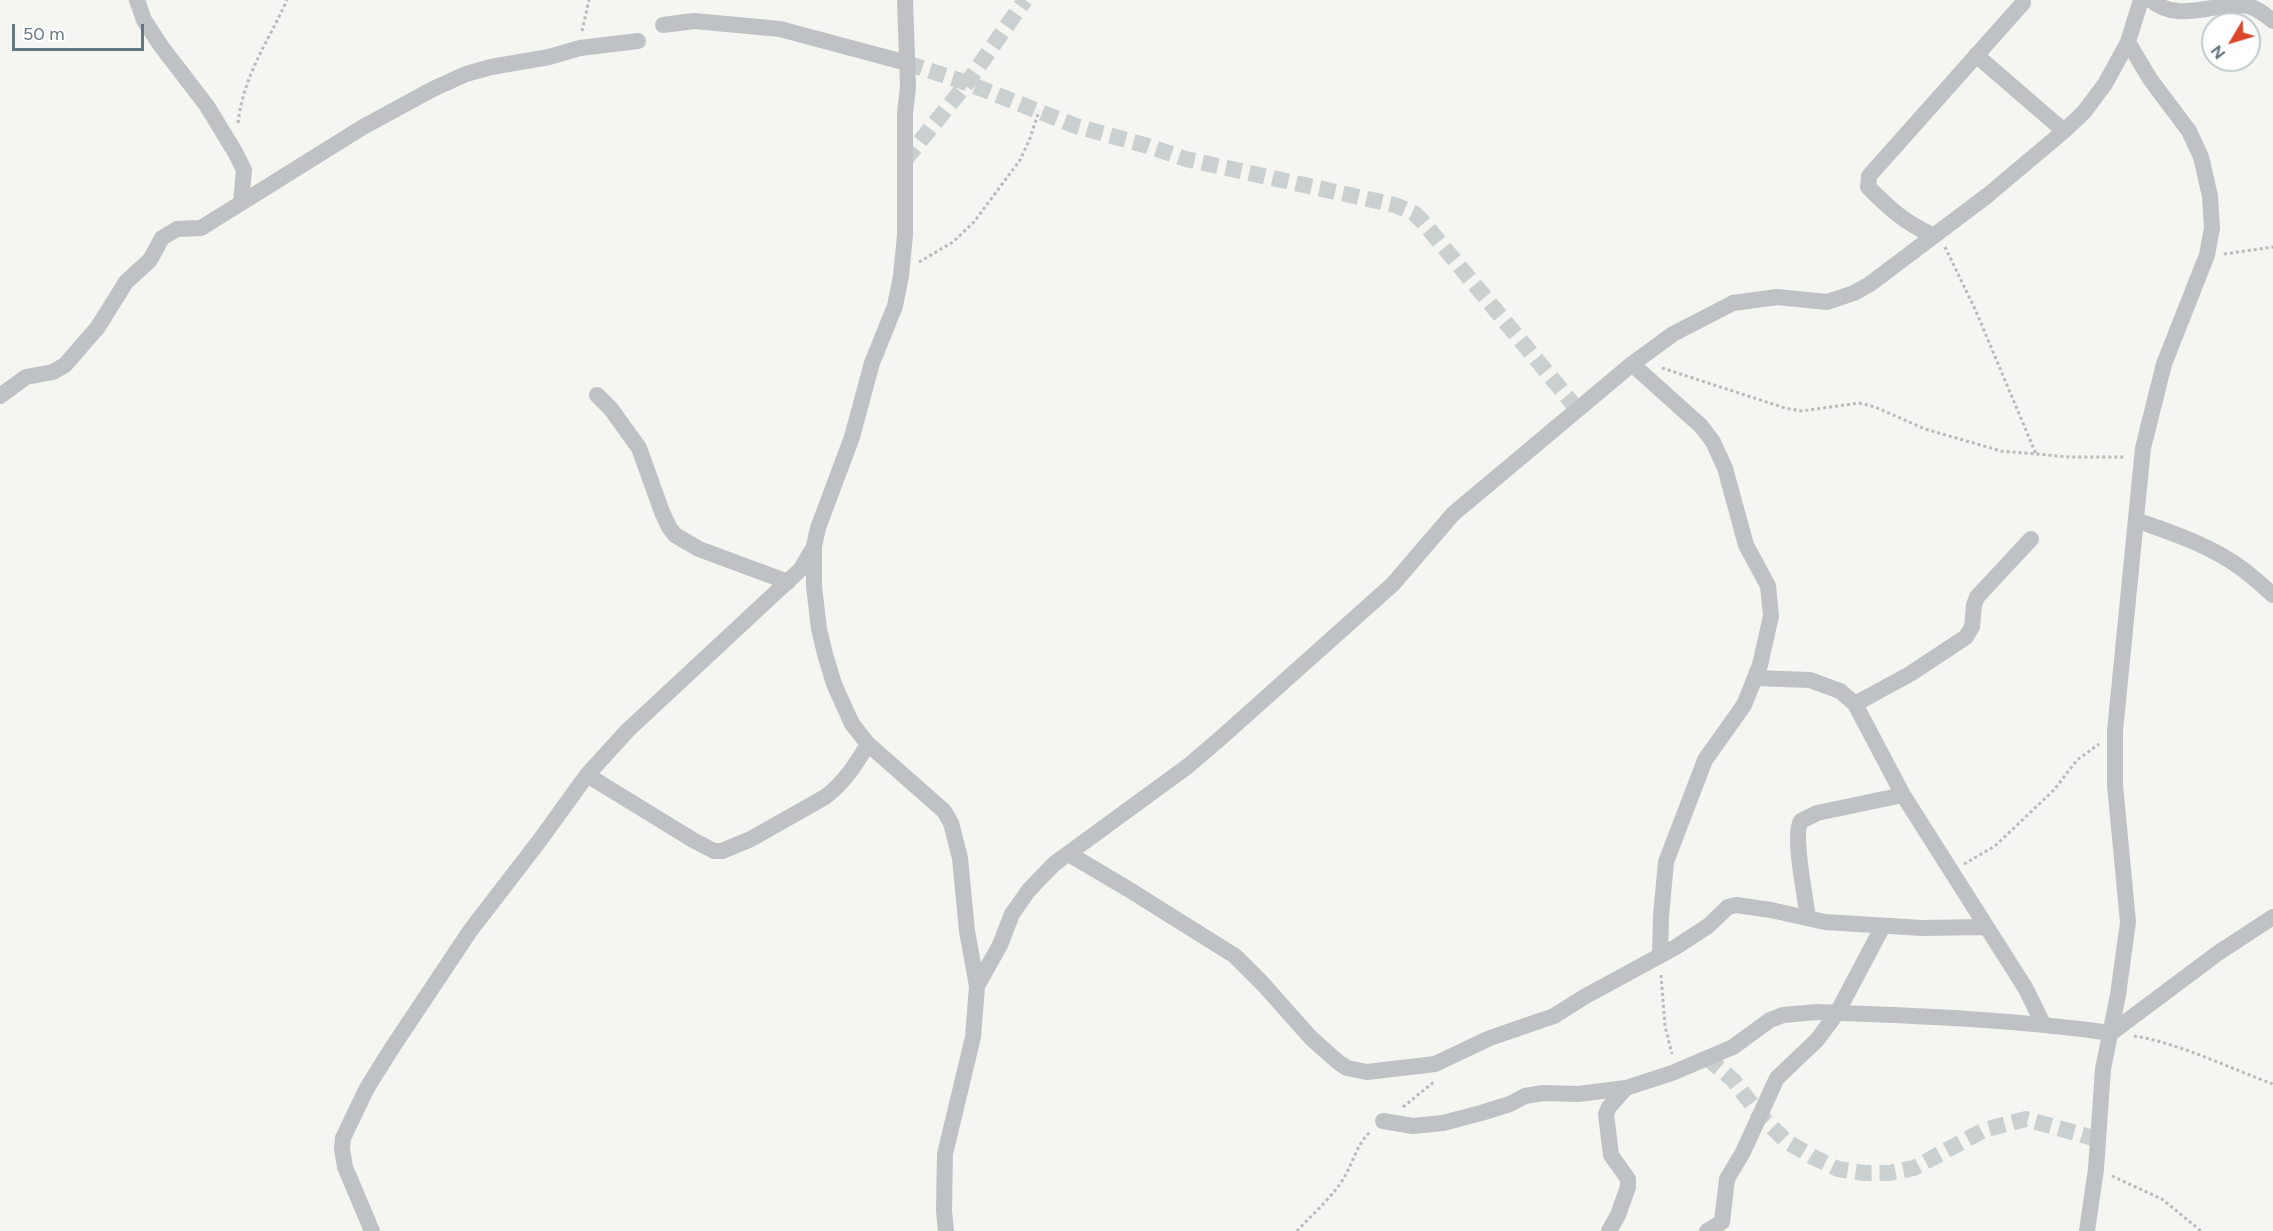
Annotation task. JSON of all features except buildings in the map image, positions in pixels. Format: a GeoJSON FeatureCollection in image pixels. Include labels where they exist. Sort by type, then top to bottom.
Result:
{"type":"FeatureCollection","features":[{"type":"Feature","properties":{"kind":"street"},"geometry":{"type":"LineString","coordinates":[[137,0],[144,20],[207,106],[235,152],[244,170],[242,202]]}},
{"type":"Feature","properties":{"kind":"street"},"geometry":{"type":"LineString","coordinates":[[905,0],[906,203],[901,276],[895,306],[872,363],[852,437],[822,513],[814,546],[814,586],[819,629],[825,654],[845,711],[868,744],[944,810],[951,823],[960,858],[967,931],[977,987],[973,1037],[945,1154],[946,1231]]}},
{"type":"Feature","properties":{"kind":"street"},"geometry":{"type":"LineString","coordinates":[[977,987],[1000,945],[1012,914],[1040,878],[1188,766],[1223,736],[1393,584],[1453,514],[1673,334],[1733,303],[1777,297],[1827,302],[1854,293],[1870,284],[1988,195],[2064,131],[2097,97],[2128,42],[2141,0]]}},
{"type":"Feature","properties":{"kind":"street"},"geometry":{"type":"LineString","coordinates":[[2151,0],[2171,8],[2192,11],[2236,5],[2249,7],[2273,21]]}},
{"type":"Feature","properties":{"kind":"street"},"geometry":{"type":"LineString","coordinates":[[1935,234],[1909,225],[1887,206],[1868,187],[1869,176],[2024,3]]}},
{"type":"Feature","properties":{"kind":"street"},"geometry":{"type":"LineString","coordinates":[[663,25],[694,21],[780,29],[907,63]]}},
{"type":"Feature","properties":{"kind":"street"},"geometry":{"type":"LineString","coordinates":[[0,396],[26,377],[53,372],[72,358],[98,327],[126,282],[150,260],[162,238],[167,234],[177,229],[201,228],[363,127],[458,78],[491,67],[533,61],[580,48],[638,40]]}},
{"type":"Feature","properties":{"kind":"street"},"geometry":{"type":"LineString","coordinates":[[2087,1231],[2097,1168],[2103,1069],[2111,1033],[2128,922],[2116,804],[2115,731],[2142,457],[2164,364],[2207,255],[2212,216],[2207,179],[2201,157],[2189,132],[2150,79],[2128,42]]}},
{"type":"Feature","properties":{"kind":"street"},"geometry":{"type":"LineString","coordinates":[[1976,55],[2064,131]]}},
{"type":"Feature","properties":{"kind":"street"},"geometry":{"type":"LineString","coordinates":[[1635,366],[1701,426],[1713,442],[1725,468],[1746,545],[1768,586],[1771,616],[1760,665],[1744,705],[1705,760],[1666,862],[1660,955]]}},
{"type":"Feature","properties":{"kind":"street"},"geometry":{"type":"LineString","coordinates":[[597,394],[611,409],[639,448],[662,512],[675,535],[699,549],[788,582]]}},
{"type":"Feature","properties":{"kind":"street"},"geometry":{"type":"LineString","coordinates":[[2136,520],[2185,537],[2216,552],[2242,568],[2273,595]]}},
{"type":"Feature","properties":{"kind":"street"},"geometry":{"type":"LineString","coordinates":[[1855,704],[1910,674],[1966,637],[1972,627],[1977,597],[2031,539]]}},
{"type":"Feature","properties":{"kind":"street"},"geometry":{"type":"LineString","coordinates":[[372,1231],[345,1167],[342,1149],[344,1134],[367,1088],[470,931],[587,775],[636,722],[801,569],[814,546]]}},
{"type":"Feature","properties":{"kind":"street"},"geometry":{"type":"LineString","coordinates":[[1755,678],[1810,680],[1840,691],[1855,704],[1904,795],[2026,989],[2043,1024]]}},
{"type":"Feature","properties":{"kind":"street"},"geometry":{"type":"LineString","coordinates":[[587,775],[693,840],[714,851],[722,851],[751,839],[836,789],[854,767],[868,744]]}},
{"type":"Feature","properties":{"kind":"street"},"geometry":{"type":"LineString","coordinates":[[1808,918],[1798,845],[1801,821],[1817,813],[1904,795]]}},
{"type":"Feature","properties":{"kind":"street"},"geometry":{"type":"LineString","coordinates":[[1069,854],[1235,956],[1324,1050],[1347,1068],[1367,1072],[1435,1064],[1490,1038],[1554,1016],[1708,926],[1728,907],[1736,905],[1826,922],[1883,926],[1985,927]]}},
{"type":"Feature","properties":{"kind":"street"},"geometry":{"type":"LineString","coordinates":[[1383,1121],[1413,1126],[1443,1123],[1510,1104],[1526,1096],[1543,1093],[1578,1094],[1626,1088],[1676,1072],[1733,1047],[1770,1020],[1783,1015],[1817,1012],[1951,1017],[2043,1024],[2111,1033],[2218,953],[2273,917]]}},
{"type":"Feature","properties":{"kind":"street"},"geometry":{"type":"LineString","coordinates":[[1707,1231],[1722,1222],[1727,1179],[1743,1152],[1777,1078],[1817,1040],[1838,1013],[1883,926]]}},
{"type":"Feature","properties":{"kind":"street"},"geometry":{"type":"LineString","coordinates":[[1609,1231],[1618,1215],[1628,1187],[1628,1179],[1611,1155],[1606,1114],[1609,1107],[1626,1088]]}},
{"type":"Feature","properties":{"kind":"path"},"geometry":{"type":"LineString","coordinates":[[235,152],[238,120],[246,83],[287,0]]}},
{"type":"Feature","properties":{"kind":"path"},"geometry":{"type":"LineString","coordinates":[[580,48],[589,0]]}},
{"type":"Feature","properties":{"kind":"path"},"geometry":{"type":"LineString","coordinates":[[901,276],[929,254],[953,242],[974,222],[1020,160],[1039,111]]}},
{"type":"Feature","properties":{"kind":"path"},"geometry":{"type":"LineString","coordinates":[[1935,234],[1975,309],[2036,454]]}},
{"type":"Feature","properties":{"kind":"path"},"geometry":{"type":"LineString","coordinates":[[2207,255],[2248,252],[2273,247]]}},
{"type":"Feature","properties":{"kind":"path"},"geometry":{"type":"LineString","coordinates":[[1635,366],[1668,369],[1785,408],[1802,411],[1859,403],[1925,429],[2001,451],[2070,457],[2142,457]]}},
{"type":"Feature","properties":{"kind":"path"},"geometry":{"type":"LineString","coordinates":[[1952,870],[1995,846],[2054,790],[2077,760],[2115,731]]}},
{"type":"Feature","properties":{"kind":"path"},"geometry":{"type":"LineString","coordinates":[[1660,955],[1665,1026],[1676,1072]]}},
{"type":"Feature","properties":{"kind":"path"},"geometry":{"type":"LineString","coordinates":[[2111,1033],[2147,1038],[2273,1084]]}},
{"type":"Feature","properties":{"kind":"path"},"geometry":{"type":"LineString","coordinates":[[2097,1168],[2162,1199],[2201,1231]]}},
{"type":"Feature","properties":{"kind":"tunnel"},"geometry":{"type":"LineString","coordinates":[[905,160],[967,83],[1025,0]]}},
{"type":"Feature","properties":{"kind":"tunnel"},"geometry":{"type":"LineString","coordinates":[[907,63],[967,83],[1076,126],[1186,159],[1395,205],[1414,213],[1578,410]]}},
{"type":"Feature","properties":{"kind":"tunnel"},"geometry":{"type":"LineString","coordinates":[[1707,1058],[1733,1080],[1760,1115],[1786,1141],[1838,1169],[1864,1173],[1889,1173],[1914,1168],[1984,1130],[2026,1119],[2097,1139]]}}]}
